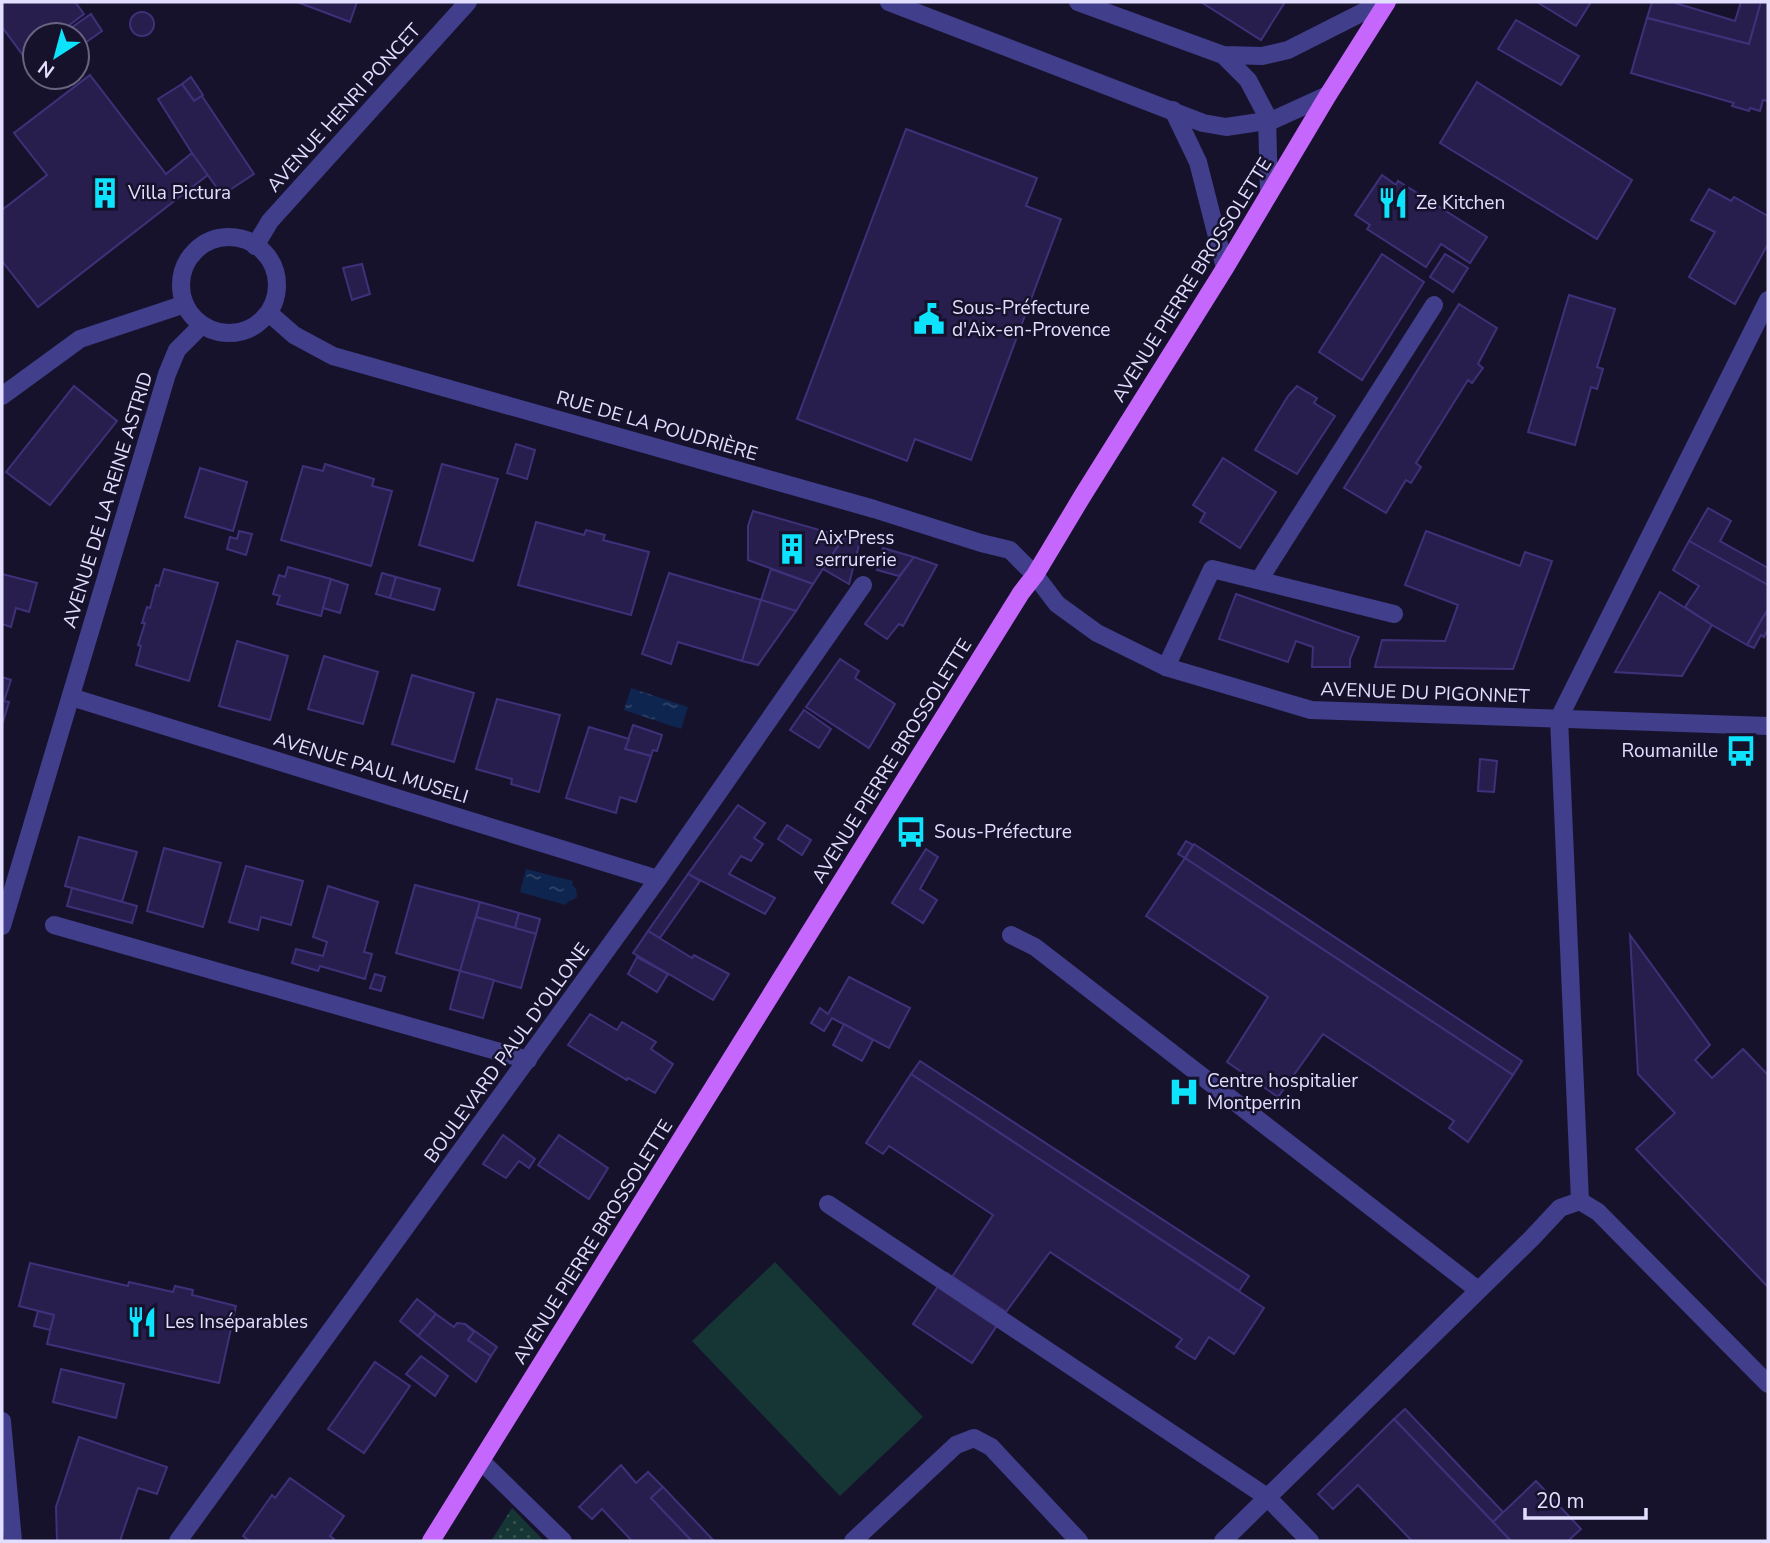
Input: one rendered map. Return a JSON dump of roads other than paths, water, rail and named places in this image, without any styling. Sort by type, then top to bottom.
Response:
[{"type":"main road","name":"AVENUE PIERRE BROSSOLETTE","points":[[431,1541],[1021,593],[1035,575],[1225,268],[1385,2]]},
{"type":"street","name":"AVENUE HENRI PONCET","points":[[256,246],[270,221],[468,2]]},
{"type":"street","points":[[889,2],[1203,122],[1226,127],[1273,120],[1328,95]]},
{"type":"street","points":[[1078,2],[1223,55],[1262,56],[1288,50],[1385,2]]},
{"type":"street","points":[[1223,55],[1248,80],[1267,116],[1269,194]]},
{"type":"street","points":[[1173,110],[1198,162],[1225,268]]},
{"type":"street","points":[[242,239],[256,246],[267,256],[274,269],[277,284],[275,299],[268,313],[245,331],[215,331],[202,325],[185,304],[181,291],[182,276],[188,261],[198,249],[211,241],[242,239]]},
{"type":"street","points":[[1580,1201],[1559,718],[1768,300]]},
{"type":"street","points":[[2,396],[80,340],[185,304]]},
{"type":"street","points":[[1259,580],[1434,305]]},
{"type":"street","name":"RUE DE LA POUDRIÈRE","points":[[268,313],[293,335],[333,356],[1010,550],[1035,575]]},
{"type":"street","name":"AVENUE DE LA REINE ASTRID","points":[[2,926],[167,374],[177,349],[202,325]]},
{"type":"street","points":[[1166,667],[1212,569],[1394,614]]},
{"type":"street","name":"AVENUE DU PIGONNET","points":[[1035,575],[1057,604],[1097,633],[1166,667],[1311,710],[1768,726]]},
{"type":"street","name":"BOULEVARD PAUL D'OLLONE","points":[[178,1541],[658,880],[863,585]]},
{"type":"street","name":"AVENUE PAUL MUSELI","points":[[71,697],[658,880]]},
{"type":"street","points":[[54,925],[528,1060]]},
{"type":"street","points":[[1011,935],[1024,940],[1046,955],[1478,1290]]},
{"type":"street","points":[[1223,1541],[1560,1208],[1580,1201]]},
{"type":"street","points":[[1580,1201],[1598,1212],[1768,1384]]},
{"type":"street","points":[[828,1204],[1267,1497],[1310,1541]]},
{"type":"street","points":[[2,1421],[13,1541]]},
{"type":"street","points":[[853,1541],[956,1445],[974,1438],[991,1447],[1079,1541]]},
{"type":"street","points":[[481,1461],[563,1541]]},
{"type":"water","points":[[631,688],[688,707],[681,729],[624,710]]},
{"type":"water","points":[[526,869],[573,881],[577,897],[566,905],[520,892]]},
{"type":"place","name":"Villa Pictura","points":[[105,193]]},
{"type":"place","name":"Ze Kitchen","points":[[1393,203]]},
{"type":"place","name":"Sous-Préfecture d'Aix-en-Provence","points":[[929,319]]},
{"type":"place","name":"Aix'Press serrurerie","points":[[792,549]]},
{"type":"place","name":"Roumanille","points":[[1741,751]]},
{"type":"place","name":"Sous-Préfecture","points":[[911,832]]},
{"type":"place","name":"Centre hospitalier Montperrin","points":[[1184,1092]]},
{"type":"place","name":"Les Inséparables","points":[[142,1322]]}]
